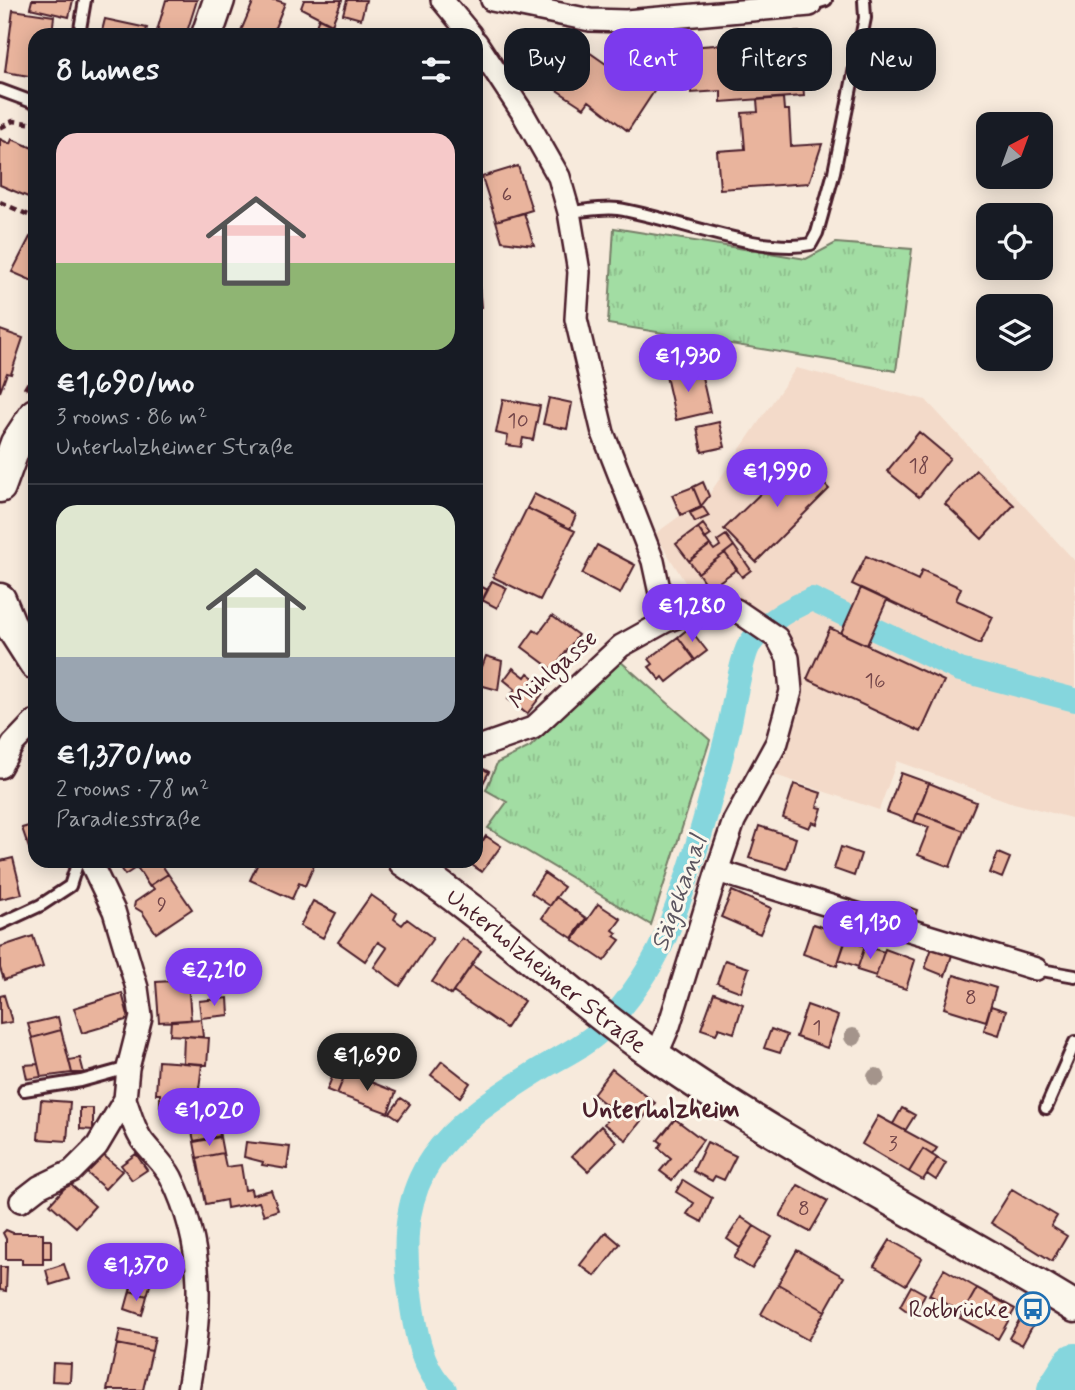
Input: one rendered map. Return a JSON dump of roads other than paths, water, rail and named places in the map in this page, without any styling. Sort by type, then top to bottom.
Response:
[{"type":"street","points":[[209,28],[219,0]]},
{"type":"street","points":[[442,0],[465,28]]},
{"type":"street","points":[[492,0],[590,20],[626,21],[818,3]]},
{"type":"street","points":[[483,53],[522,112],[559,177],[569,212],[579,272],[576,319],[603,433],[653,561],[666,621]]},
{"type":"street","points":[[0,487],[16,443],[28,425]]},
{"type":"street","points":[[0,599],[6,627],[28,655]]},
{"type":"street","name":"Mühlgasse","points":[[483,746],[533,728],[621,646],[666,621],[692,612],[736,610],[777,638],[788,658],[791,691],[777,742],[734,821],[669,1026],[656,1056]]},
{"type":"street","points":[[0,767],[13,744],[28,729]]},
{"type":"street","points":[[21,1201],[39,1187],[72,1171],[97,1146],[125,1099],[128,1068],[141,1017],[137,988],[114,911],[93,868]]},
{"type":"street","name":"Unterholzheimer Straße","points":[[414,868],[498,930],[580,1001],[656,1056]]},
{"type":"street","points":[[717,871],[1036,969]]},
{"type":"street","points":[[656,1056],[740,1111],[1070,1303]]},
{"type":"street","points":[[125,1099],[142,1140],[169,1173],[185,1209],[196,1253],[200,1285],[200,1321],[188,1390]]},
{"type":"lane","points":[[80,28],[85,0]]},
{"type":"lane","points":[[569,212],[616,208],[734,237],[797,247],[811,244],[817,233],[834,172],[865,18],[864,0]]},
{"type":"lane","points":[[0,90],[28,100]]},
{"type":"lane","points":[[0,924],[41,905],[70,886],[76,868]]},
{"type":"lane","points":[[1036,969],[1075,976]]},
{"type":"lane","points":[[1046,1108],[1075,1042]]},
{"type":"lane","points":[[24,1090],[81,1081],[128,1068]]},
{"type":"waterway","name":"Sägekanal","points":[[445,1390],[436,1381],[424,1358],[412,1305],[406,1251],[409,1215],[418,1184],[432,1158],[452,1134],[505,1092],[595,1036],[641,981],[664,939],[687,876],[716,777],[743,661],[755,637],[777,618],[812,599],[960,670],[1075,700]]},
{"type":"waterway","points":[[1059,1390],[1075,1365]]},
{"type":"place","name":"Rotbrücke","points":[[1033,1309]]},
{"type":"district","name":"Unterholzheim","points":[[661,1108]]}]
